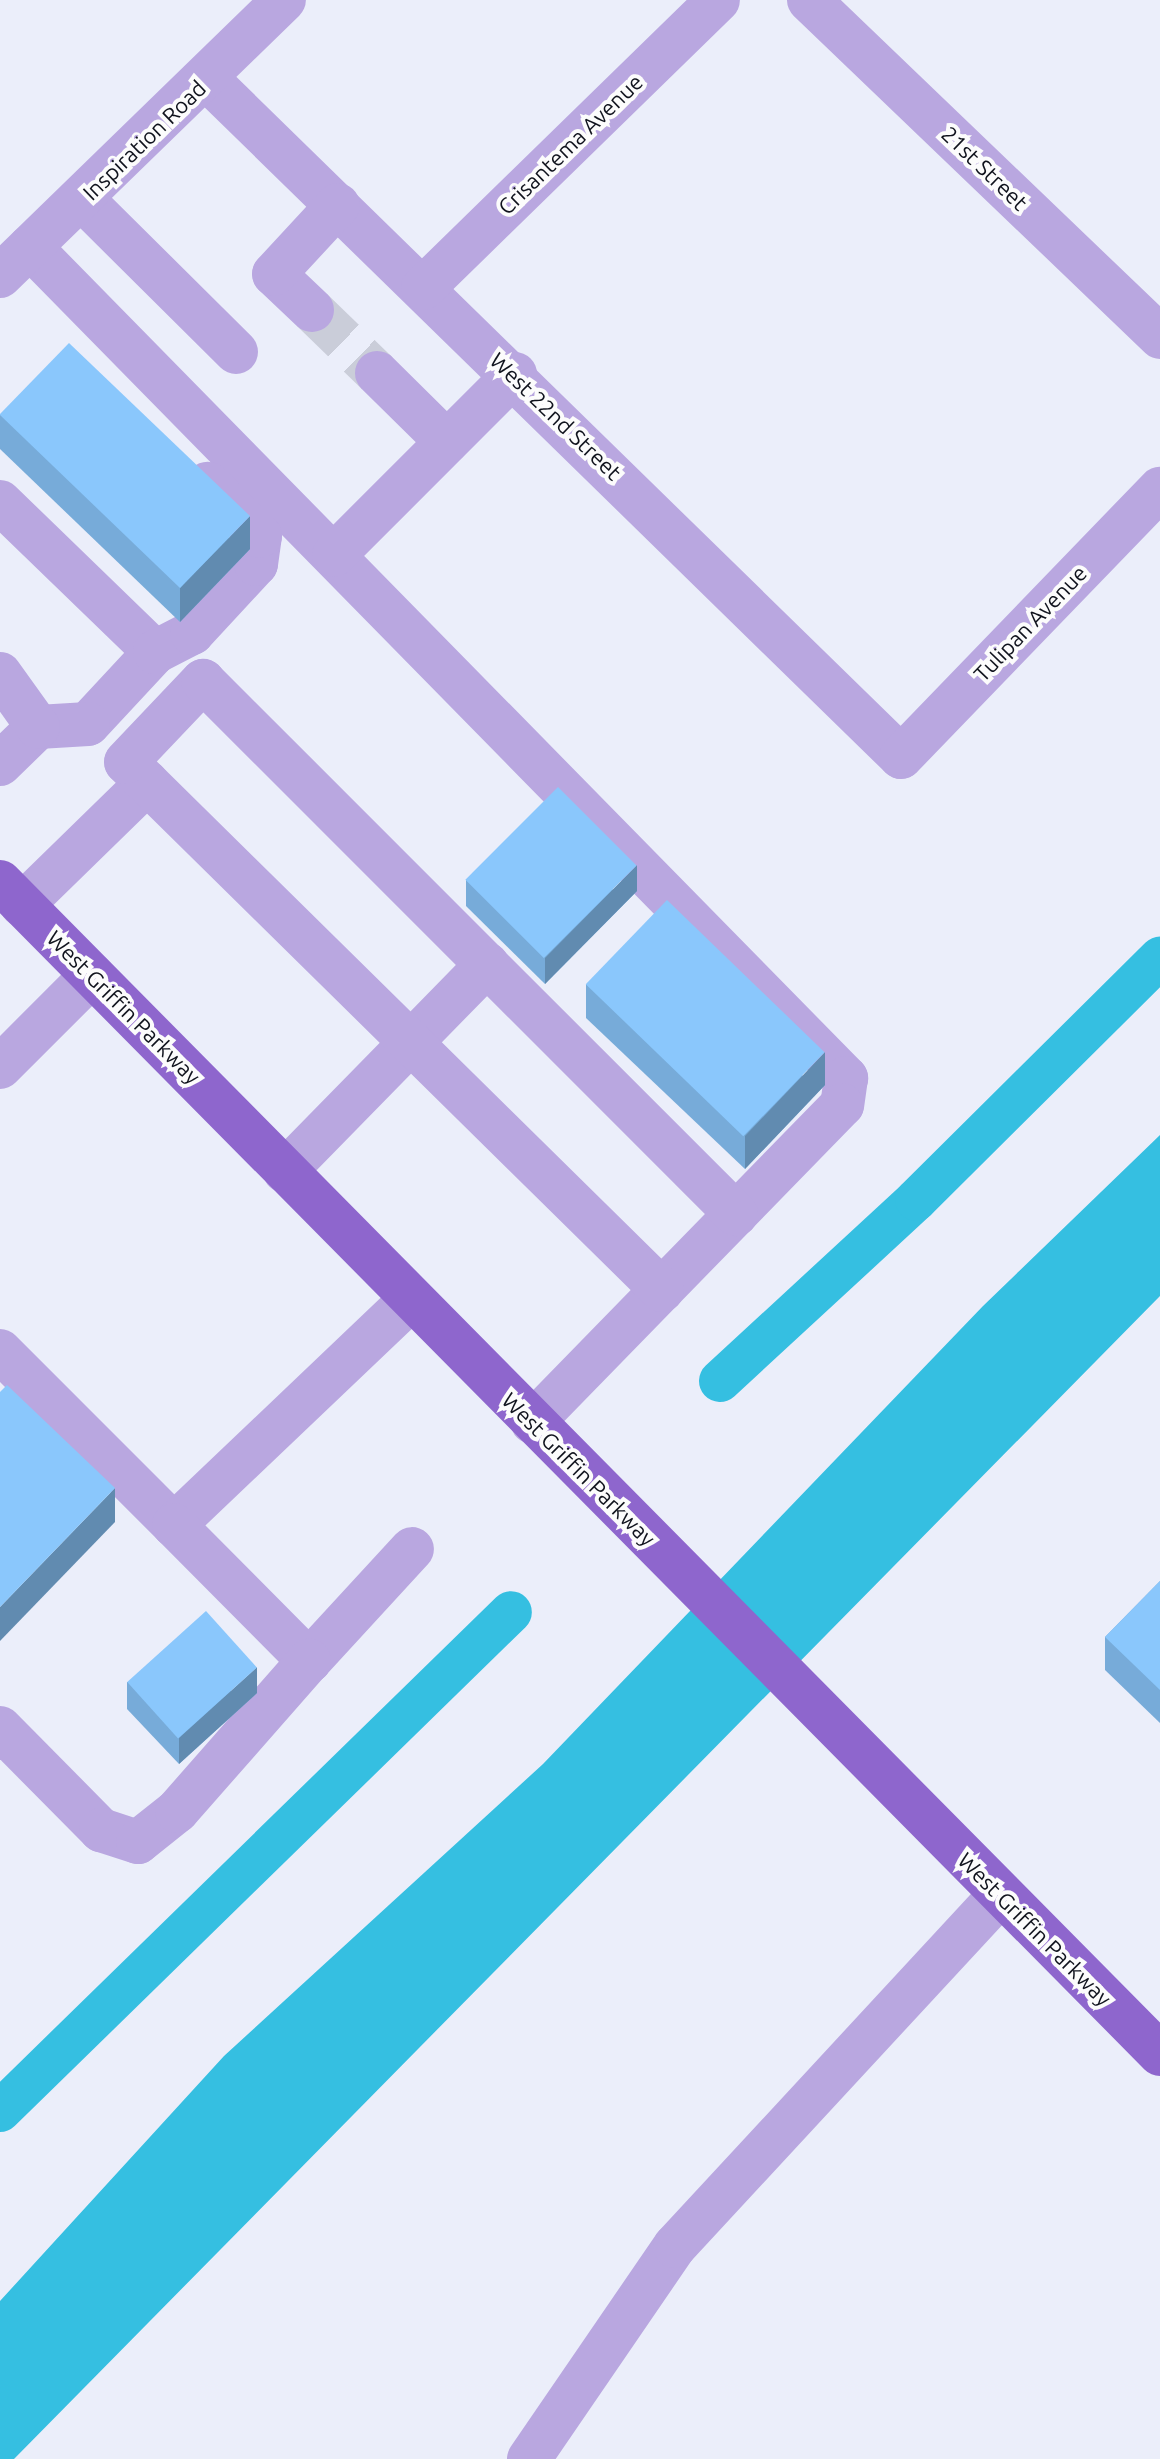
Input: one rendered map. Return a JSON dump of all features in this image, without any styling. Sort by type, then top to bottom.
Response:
[{"type":"main road","name":"West Griffin Parkway","points":[[11,893],[1160,2054]]},
{"type":"street","name":"Inspiration Road","points":[[15,262],[207,79],[284,0]]},
{"type":"street","name":"Crisantema Avenue","points":[[423,288],[718,0]]},
{"type":"street","name":"21st Street","points":[[809,0],[1160,337]]},
{"type":"street","name":"West 22nd Street","points":[[207,79],[515,374],[901,757]]},
{"type":"street","points":[[82,199],[236,352]]},
{"type":"street","points":[[312,310],[274,274],[338,205]]},
{"type":"street","points":[[15,262],[334,555],[846,1078],[842,1105],[533,1422]]},
{"type":"street","points":[[0,764],[38,727],[88,724],[155,652],[192,633],[256,564],[260,536],[88,369]]},
{"type":"street","points":[[377,373],[447,442]]},
{"type":"street","points":[[334,555],[515,374]]},
{"type":"street","name":"Tulipan Avenue","points":[[901,757],[1160,489]]},
{"type":"street","points":[[0,502],[155,652]]},
{"type":"street","points":[[0,674],[38,727]]},
{"type":"street","points":[[662,1290],[126,762],[203,681],[736,1214]]},
{"type":"street","points":[[11,893],[147,783]]},
{"type":"street","points":[[285,1171],[487,965]]},
{"type":"street","points":[[0,1067],[92,975]]},
{"type":"street","points":[[174,1525],[411,1299]]},
{"type":"street","points":[[0,1351],[309,1661]]},
{"type":"street","points":[[0,1728],[101,1830],[138,1842],[177,1811],[412,1549]]},
{"type":"street","points":[[529,2459],[675,2246],[1000,1895]]},
{"type":"water","points":[[1160,1135],[1160,1296],[14,2459],[0,2459],[0,2301],[224,2056],[543,1764],[983,1306]]},
{"type":"building","points":[[69,343],[250,516],[180,588],[0,415]]},
{"type":"building","points":[[558,787],[636,865],[544,958],[465,880]]},
{"type":"building","points":[[667,900],[825,1052],[743,1136],[586,984]]},
{"type":"building","points":[[7,1385],[115,1488],[0,1607],[0,1392]]},
{"type":"building","points":[[1160,1581],[1160,1690],[1105,1637]]},
{"type":"building","points":[[206,1611],[257,1667],[178,1738],[127,1682]]},
{"type":"waterway","points":[[720,1381],[916,1200],[1160,958]]},
{"type":"waterway","points":[[0,2111],[511,1612]]},
{"type":"tunnel","points":[[312,310],[377,373]]}]
